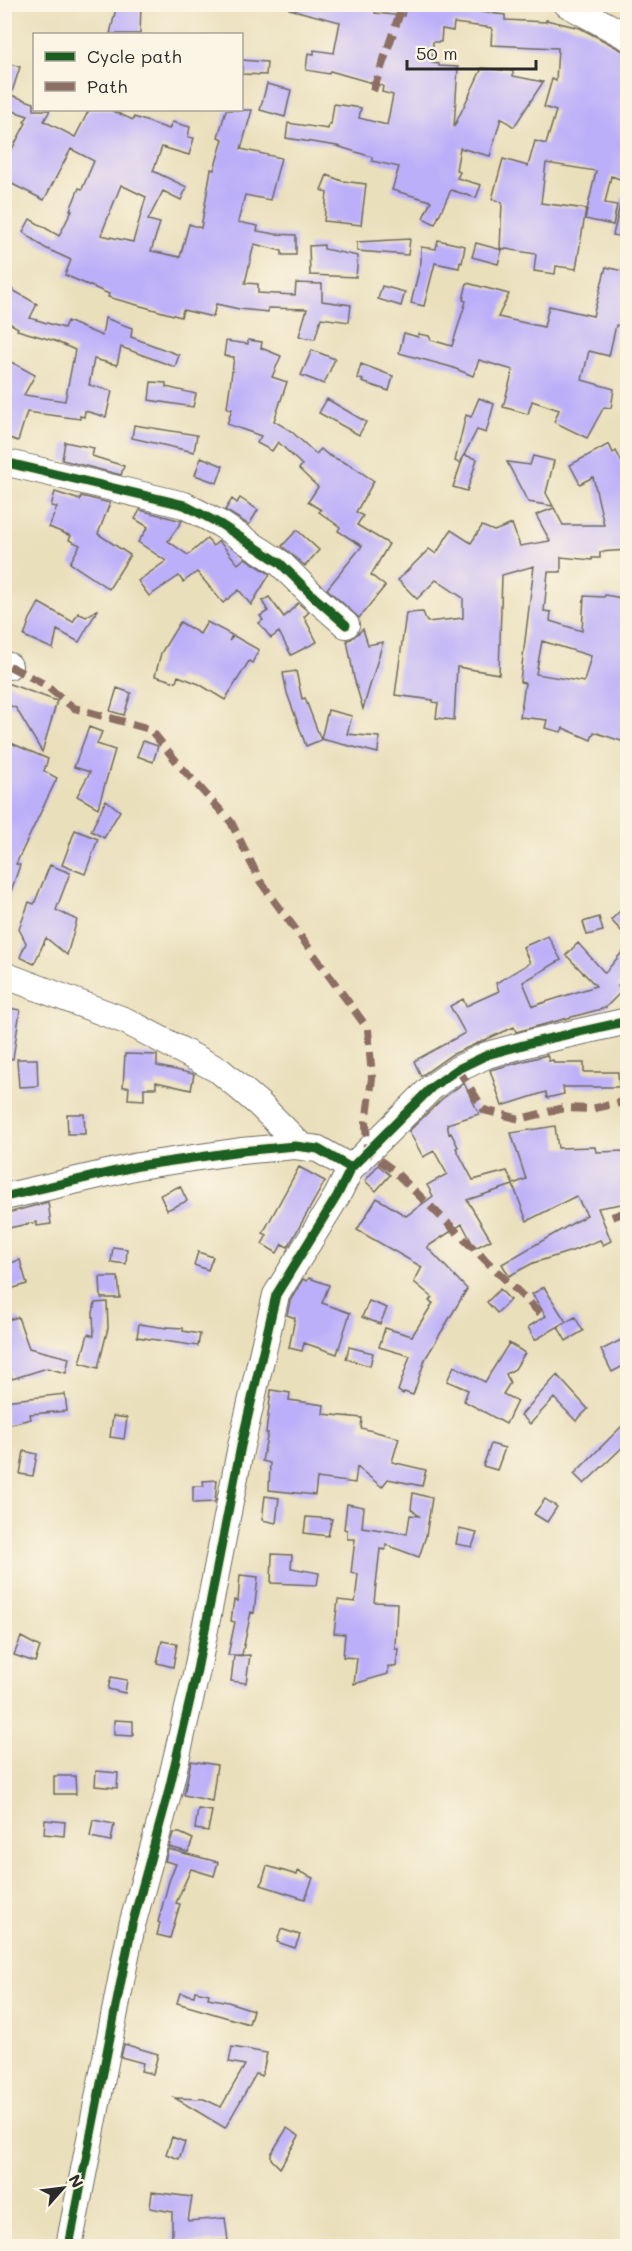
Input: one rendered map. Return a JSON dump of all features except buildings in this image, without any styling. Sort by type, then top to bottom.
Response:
[{"type":"street","points":[[567,4],[627,37]]},
{"type":"street","points":[[4,462],[184,505],[220,524],[280,563],[346,625]]},
{"type":"street","points":[[4,975],[126,1021],[220,1071],[259,1104],[302,1147]]},
{"type":"street","points":[[69,2247],[132,1925],[167,1798],[197,1670],[241,1446],[276,1295],[338,1196],[351,1168],[432,1087],[458,1068],[487,1055],[534,1041],[627,1022]]},
{"type":"street","points":[[4,1197],[138,1166],[242,1151],[302,1147],[318,1149],[351,1168]]},
{"type":"marked path","points":[[373,91],[403,4]]},
{"type":"marked path","points":[[9,666],[44,684],[74,708],[150,729],[231,822],[260,881],[368,1029],[372,1078],[366,1123],[367,1151],[393,1170],[541,1314]]},
{"type":"marked path","points":[[458,1069],[484,1110],[520,1119],[564,1108],[591,1109],[628,1101]]},
{"type":"marked path","points":[[612,1217],[628,1211]]},
{"type":"cycle path","points":[[4,462],[184,505],[220,524],[280,563],[346,625]]},
{"type":"cycle path","points":[[69,2246],[132,1925],[167,1798],[197,1670],[241,1446],[276,1295],[337,1196],[351,1168],[432,1087],[458,1069],[487,1055],[628,1021]]},
{"type":"cycle path","points":[[4,1197],[138,1166],[241,1151],[295,1146],[318,1149],[351,1168]]}]
